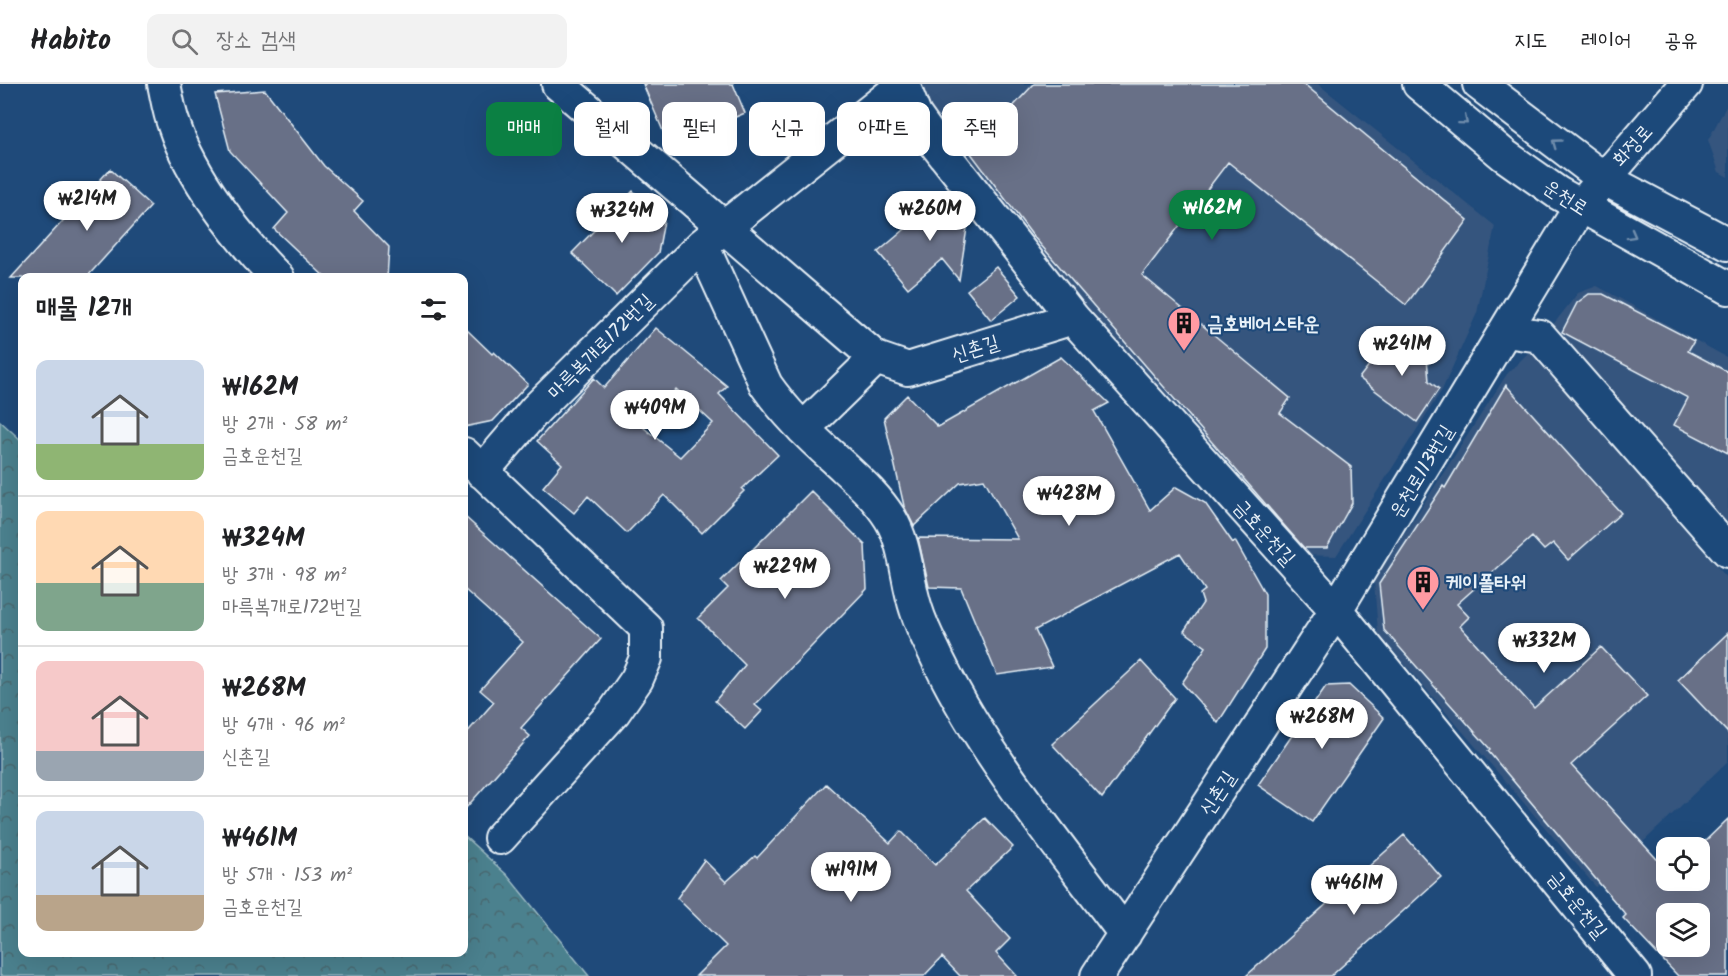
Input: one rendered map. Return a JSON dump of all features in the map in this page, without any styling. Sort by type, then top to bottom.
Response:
[{"type":"street","points":[[164,84],[174,125],[193,169],[254,255],[273,273]]},
{"type":"street","points":[[558,84],[713,236],[876,358],[803,429]]},
{"type":"street","name":"운천로","points":[[1419,84],[1504,155],[1580,207],[1728,288]]},
{"type":"street","name":"운천로","points":[[1479,84],[1603,178],[1728,244]]},
{"type":"street","name":"화정로","points":[[1580,207],[1686,84]]},
{"type":"street","name":"마륵복개로172번길","points":[[473,463],[536,409],[713,236],[903,85]]},
{"type":"street","name":"금호운천길","points":[[903,85],[915,115],[935,143],[1073,318],[1336,610],[1635,976]]},
{"type":"street","name":"운천로113번길","points":[[1336,610],[1580,207]]},
{"type":"street","points":[[713,236],[766,385],[779,404],[803,429],[863,483],[890,518],[901,540],[916,609],[932,648],[976,729],[997,762],[1125,934]]},
{"type":"street","name":"신촌길","points":[[876,358],[908,369],[1073,318]]},
{"type":"street","points":[[1506,331],[1540,336],[1728,551]]},
{"type":"street","points":[[473,463],[646,628],[646,658],[631,687],[614,712],[500,838]]},
{"type":"street","name":"신촌길","points":[[1097,976],[1336,610]]},
{"type":"shaded area","points":[[921,84],[1318,84],[1495,226],[1477,313],[1442,390],[1336,556],[1302,555],[1026,240],[965,156],[1018,156],[1018,102],[942,102],[942,124],[928,102]]},
{"type":"shaded area","points":[[1728,103],[1728,177],[1719,172],[1708,140]]},
{"type":"shaded area","points":[[1597,286],[1728,358],[1728,533],[1552,326],[1578,293]]},
{"type":"shaded area","points":[[1530,351],[1728,579],[1728,761],[1596,887],[1378,633],[1374,581],[1507,374]]},
{"type":"green space","points":[[0,421],[18,437],[18,957],[468,957],[468,840],[507,875],[589,976],[0,976]]},
{"type":"building","points":[[643,84],[733,84],[745,113],[737,116],[737,102],[662,102],[662,129]]},
{"type":"building","name":"금호베어스타운","points":[[1034,84],[1304,84],[1468,220],[1406,305],[1228,162],[1142,275],[1290,398],[1280,413],[1351,467],[1352,503],[1327,548],[1304,548],[1033,236],[973,156],[1018,156],[1017,102]]},
{"type":"building","points":[[265,90],[324,166],[363,201],[354,211],[389,247],[387,273],[321,273],[274,229],[288,213],[230,151],[215,94]]},
{"type":"building","points":[[110,169],[151,206],[91,273],[18,273],[18,278],[11,278]]},
{"type":"building","points":[[633,191],[664,221],[658,253],[616,296],[572,253]]},
{"type":"building","points":[[950,191],[969,215],[959,280],[942,259],[908,288],[878,252]]},
{"type":"building","points":[[996,267],[1020,296],[991,320],[967,290]]},
{"type":"building","points":[[1589,294],[1603,294],[1694,341],[1688,351],[1728,372],[1728,453],[1674,425],[1688,398],[1562,332],[1577,303]]},
{"type":"building","points":[[656,328],[727,386],[719,394],[778,455],[742,489],[744,491],[702,533],[664,495],[627,533],[588,496],[574,513],[543,487],[562,464],[537,441],[594,378],[604,388]],"holes":[[[676,389],[713,423],[680,457],[644,428]]]},
{"type":"building","points":[[468,331],[528,384],[493,421],[468,426]]},
{"type":"building","points":[[1394,333],[1427,358],[1429,381],[1439,389],[1417,422],[1359,378]]},
{"type":"building","points":[[1061,357],[1109,403],[1094,411],[1150,510],[1176,487],[1205,503],[1233,543],[1235,541],[1265,594],[1265,649],[1218,723],[1182,683],[1206,647],[1184,631],[1203,603],[1200,594],[1205,590],[1180,553],[1035,630],[1052,667],[997,675],[961,588],[929,587],[918,538],[1018,539],[984,479],[960,483],[914,526],[904,506],[884,418],[907,395],[938,427]]},
{"type":"building","points":[[1506,385],[1621,513],[1568,560],[1553,543],[1544,550],[1532,537],[1457,604],[1469,617],[1460,626],[1534,708],[1601,647],[1647,696],[1571,765],[1656,858],[1656,891],[1710,891],[1709,837],[1728,819],[1728,976],[1678,976],[1660,957],[1710,957],[1710,903],[1656,903],[1656,953],[1623,918],[1626,915],[1488,751],[1490,749],[1384,630],[1379,584],[1443,486],[1445,488]]},
{"type":"building","points":[[811,491],[865,545],[867,589],[755,705],[762,711],[745,729],[715,701],[745,665],[698,618],[728,588],[721,581]]},
{"type":"building","points":[[468,520],[601,639],[521,728],[530,736],[468,806],[468,731],[494,702],[480,690],[523,642],[468,593]]},
{"type":"building","points":[[1728,633],[1728,733],[1678,680]]},
{"type":"building","points":[[1141,661],[1175,698],[1102,798],[1052,744]]},
{"type":"building","points":[[1349,685],[1384,718],[1312,822],[1258,785],[1326,686]]},
{"type":"building","points":[[826,784],[890,843],[901,831],[935,865],[985,818],[1013,847],[966,891],[1010,939],[996,953],[1017,976],[960,976],[942,957],[924,976],[696,976],[726,946],[677,898],[704,860],[726,882],[755,856],[757,858]]},
{"type":"building","points":[[1404,835],[1441,877],[1331,976],[1246,976]]},
{"type":"place","name":"금호베어스타운","points":[[1184,352]]},
{"type":"place","name":"케이폴타워","points":[[1423,611]]}]
